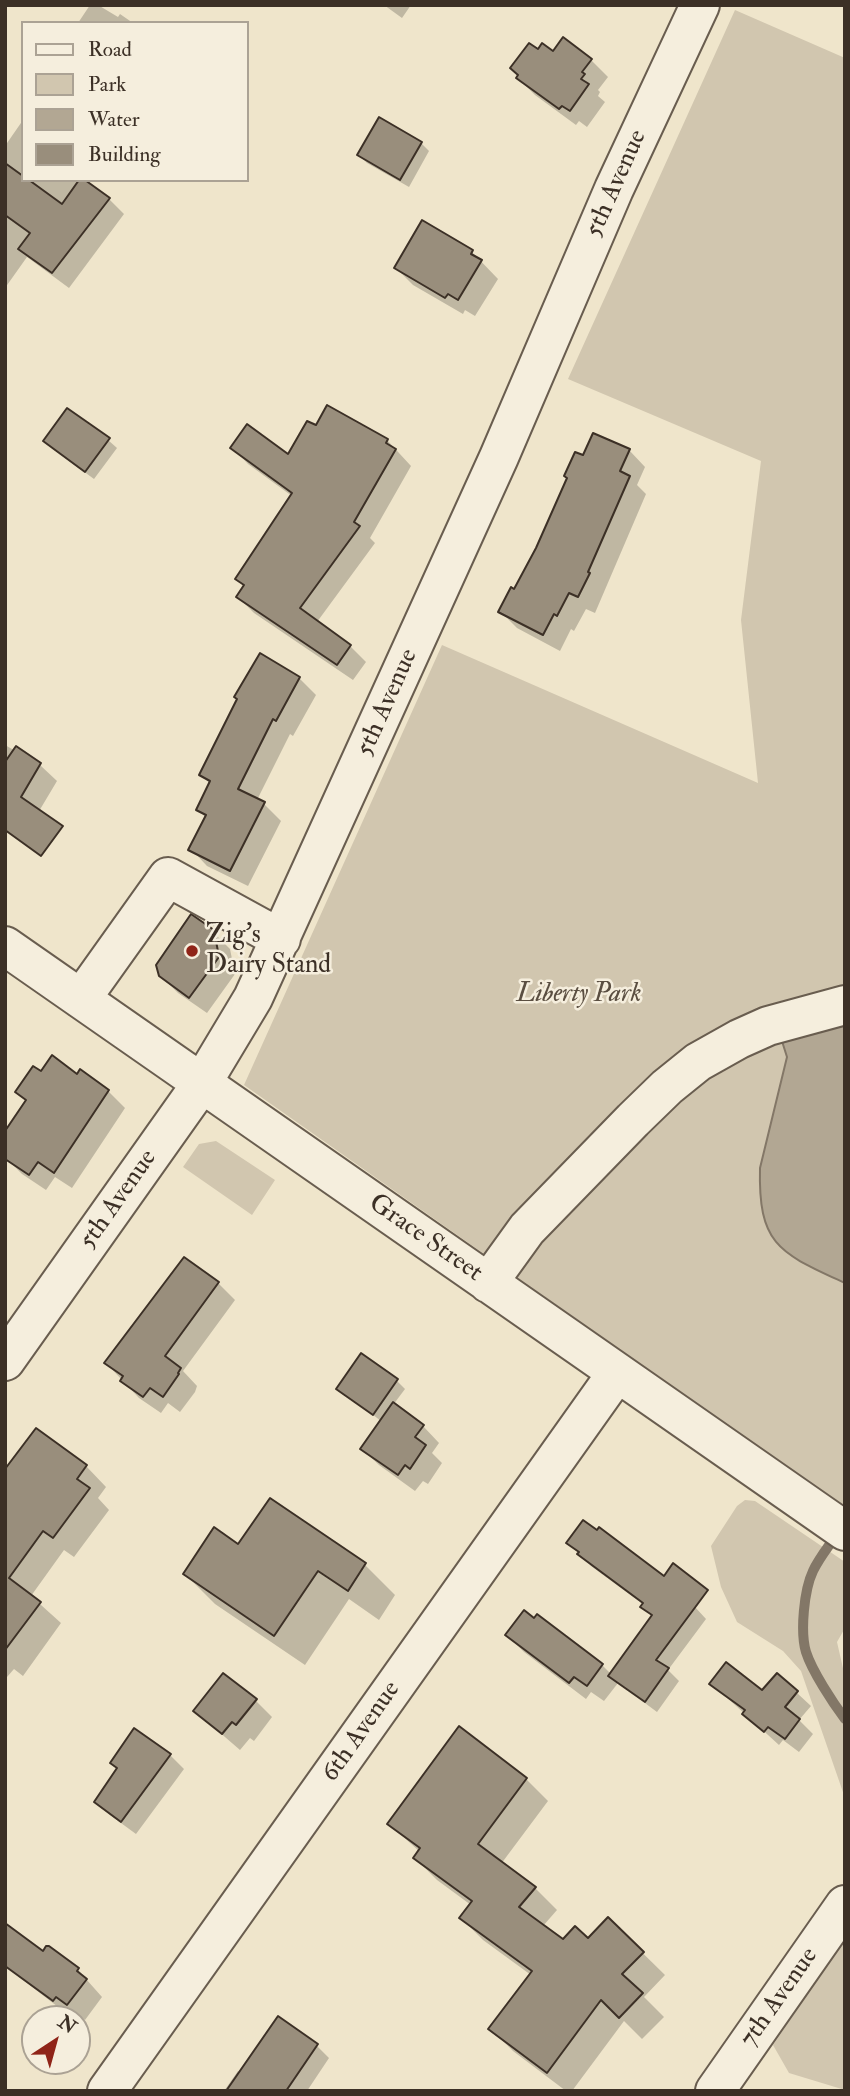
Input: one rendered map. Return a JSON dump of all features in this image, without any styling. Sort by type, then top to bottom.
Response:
[{"type":"street","name":"5th Avenue","points":[[5,1361],[202,1083],[253,998],[499,457],[614,189],[700,5]]},
{"type":"street","points":[[81,999],[168,877],[281,939]]},
{"type":"street","name":"Grace Street","points":[[5,946],[833,1523]]},
{"type":"street","points":[[488,1283],[527,1229],[633,1119],[698,1062],[768,1026],[845,1005]]},
{"type":"street","name":"6th Avenue","points":[[107,2091],[617,1373]]},
{"type":"street","name":"7th Avenue","points":[[715,2091],[845,1905]]},
{"type":"green space","name":"Liberty Park","points":[[735,10],[845,58],[845,1508],[244,1085],[442,645],[758,783],[741,620],[761,461],[568,379]]},
{"type":"green space","points":[[216,1141],[275,1180],[252,1215],[183,1167],[199,1144]]},
{"type":"green space","points":[[745,1500],[755,1501],[845,1562],[845,1628],[837,1642],[845,1677],[845,1798],[801,1671],[783,1651],[737,1622],[721,1587],[711,1546],[737,1506]]},
{"type":"green space","points":[[845,1939],[845,2090],[789,2073],[773,2045]]},
{"type":"water","points":[[845,1022],[845,1283],[804,1263],[777,1244],[763,1215],[760,1168],[787,1057],[781,1038]]},
{"type":"building","points":[[563,37],[592,59],[582,72],[585,74],[581,79],[589,84],[570,111],[562,106],[559,109],[516,78],[518,75],[510,68],[529,43],[538,49],[542,43],[553,51]]},
{"type":"building","points":[[379,117],[422,142],[400,180],[357,155]]},
{"type":"building","points":[[5,163],[21,175],[21,182],[32,182],[62,204],[78,182],[88,182],[110,198],[52,273],[18,249],[30,233],[5,215]]},
{"type":"building","points":[[422,220],[473,250],[471,254],[482,260],[458,300],[448,294],[445,298],[394,268]]},
{"type":"building","points":[[327,405],[388,439],[386,443],[396,449],[354,522],[360,526],[300,608],[351,645],[337,665],[236,597],[244,585],[235,579],[292,493],[230,448],[247,424],[288,454],[307,421],[316,425]]},
{"type":"building","points":[[67,408],[110,438],[85,472],[43,441]]},
{"type":"building","points":[[593,433],[630,449],[620,471],[630,476],[578,597],[569,593],[543,635],[498,612],[536,548],[567,478],[564,476],[575,452],[583,455]]},
{"type":"building","points":[[260,653],[300,677],[276,721],[273,719],[238,789],[265,802],[230,871],[188,850],[206,815],[196,810],[210,781],[199,775],[237,699],[234,697]]},
{"type":"building","points":[[16,746],[41,763],[21,797],[63,826],[41,856],[5,830],[5,762]]},
{"type":"building","name":"Zig's Dairy Stand","points":[[191,914],[214,930],[219,957],[189,998],[159,976],[156,965]]},
{"type":"building","points":[[52,1055],[77,1074],[80,1069],[109,1090],[54,1173],[38,1162],[29,1175],[5,1159],[5,1131],[26,1100],[15,1092],[33,1066],[41,1071]]},
{"type":"building","points":[[184,1257],[219,1282],[165,1356],[181,1368],[179,1374],[163,1397],[150,1388],[143,1397],[120,1381],[123,1376],[104,1363]]},
{"type":"building","points":[[361,1353],[398,1379],[373,1415],[336,1389]]},
{"type":"building","points":[[393,1402],[424,1425],[415,1437],[426,1445],[410,1469],[405,1465],[398,1475],[360,1449]]},
{"type":"building","points":[[36,1428],[87,1465],[77,1479],[90,1488],[53,1538],[43,1531],[9,1578],[41,1602],[5,1650],[5,1469]]},
{"type":"building","points":[[270,1498],[366,1563],[348,1591],[318,1571],[274,1636],[183,1574],[214,1527],[238,1544]]},
{"type":"building","points":[[583,1520],[597,1530],[599,1527],[664,1576],[673,1563],[708,1590],[656,1660],[669,1668],[645,1702],[608,1676],[652,1615],[640,1607],[643,1603],[566,1543]]},
{"type":"building","points":[[524,1610],[534,1618],[537,1614],[603,1664],[587,1686],[574,1677],[569,1683],[505,1635]]},
{"type":"building","points":[[726,1662],[762,1690],[777,1673],[798,1691],[785,1707],[800,1719],[785,1739],[768,1727],[764,1732],[742,1714],[745,1710],[709,1684]]},
{"type":"building","points":[[223,1673],[257,1699],[236,1725],[232,1722],[222,1734],[193,1711]]},
{"type":"building","points":[[459,1726],[527,1778],[478,1844],[536,1887],[519,1907],[563,1939],[575,1926],[588,1938],[608,1917],[644,1952],[622,1974],[643,1993],[619,2018],[601,2000],[547,2073],[488,2029],[532,1971],[459,1918],[472,1901],[413,1858],[420,1848],[387,1824]]},
{"type":"building","points":[[134,1728],[171,1754],[121,1822],[94,1802],[117,1768],[110,1763]]},
{"type":"building","points":[[5,1923],[43,1951],[49,1946],[79,1968],[77,1971],[87,1979],[67,2005],[56,1997],[53,2001],[5,1966]]},
{"type":"building","points":[[278,2016],[318,2044],[286,2091],[226,2091]]},
{"type":"waterway","points":[[837,1534],[818,1561],[810,1579],[805,1600],[803,1634],[806,1652],[813,1668],[845,1719]]},
{"type":"place","name":"Zig's Dairy Stand","points":[[192,951]]}]
